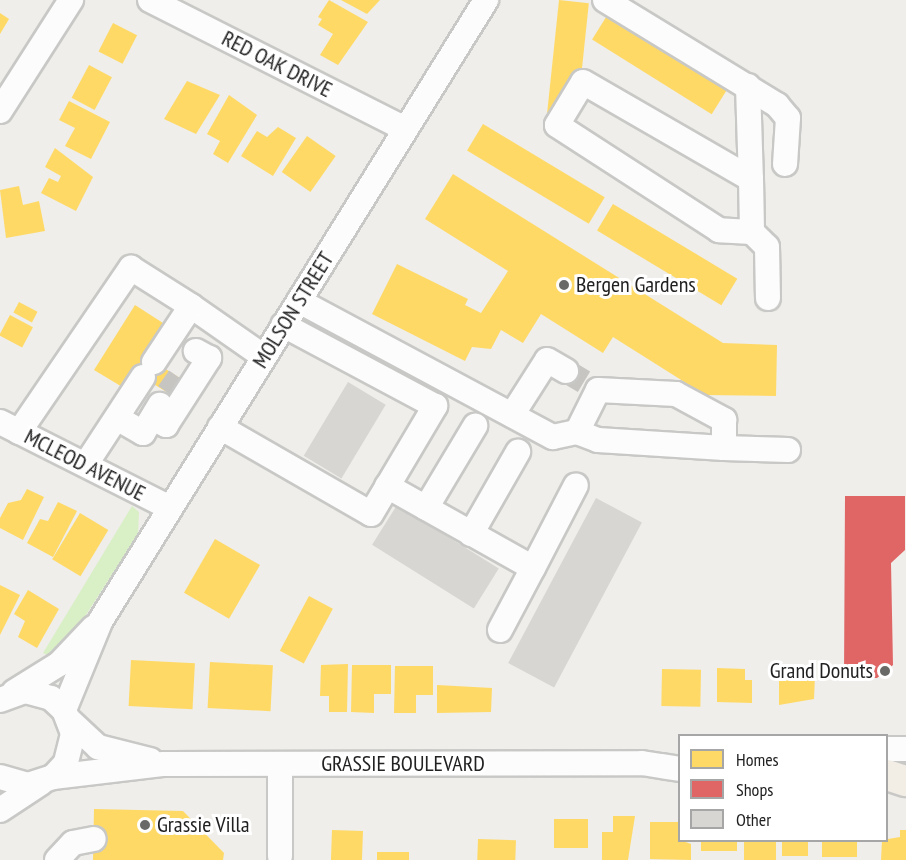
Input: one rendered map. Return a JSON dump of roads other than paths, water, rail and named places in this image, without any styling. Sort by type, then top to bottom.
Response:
[{"type":"main road","points":[[888,775],[906,781]]},
{"type":"street","points":[[0,111],[71,0]]},
{"type":"street","name":"RED OAK DRIVE","points":[[150,0],[405,129]]},
{"type":"street","name":"MOLSON STREET","points":[[67,715],[101,620],[486,0]]},
{"type":"street","points":[[605,0],[748,86],[788,118],[785,164]]},
{"type":"street","points":[[751,179],[583,82],[557,125],[719,230],[752,232],[767,247],[768,298]]},
{"type":"street","points":[[748,86],[752,232]]},
{"type":"street","points":[[9,427],[132,268],[264,357]]},
{"type":"street","points":[[299,301],[553,437],[577,432],[598,441],[788,450]]},
{"type":"street","points":[[86,464],[191,306]]},
{"type":"street","points":[[117,418],[142,433],[215,323]]},
{"type":"street","points":[[220,427],[371,514],[435,406],[283,325]]},
{"type":"street","points":[[153,418],[166,425],[208,358],[196,351]]},
{"type":"street","points":[[512,415],[548,360],[583,381],[676,394],[724,420],[724,448]]},
{"type":"street","points":[[577,432],[583,381]]},
{"type":"street","points":[[426,508],[474,426]]},
{"type":"street","name":"MCLEOD AVENUE","points":[[9,427],[170,508]]},
{"type":"street","points":[[471,534],[518,452]]},
{"type":"street","points":[[387,486],[533,568]]},
{"type":"street","points":[[500,630],[576,486]]},
{"type":"street","name":"MOLSON STREET","points":[[4,697],[59,664],[101,620]]},
{"type":"street","name":"GRASSIE BOULEVARD","points":[[4,697],[38,693],[67,715],[98,747],[164,764]]},
{"type":"street","points":[[0,810],[48,779],[71,749],[67,715]]},
{"type":"street","points":[[888,749],[906,749]]},
{"type":"street","name":"GRASSIE BOULEVARD","points":[[0,777],[13,783],[164,764],[642,763],[678,758]]},
{"type":"street","name":"GRASSIE BOULEVARD","points":[[642,763],[678,769]]},
{"type":"street","points":[[280,764],[280,856]]},
{"type":"street","points":[[888,775],[906,776]]},
{"type":"street","points":[[57,860],[73,843],[94,839]]},
{"type":"tunnel","points":[[566,371],[584,382]]},
{"type":"tunnel","points":[[168,393],[179,377]]},
{"type":"place","name":"Bergen Gardens","points":[[564,285]]},
{"type":"place","name":"Grand Donuts","points":[[885,671]]},
{"type":"place","name":"Grassie Villa","points":[[145,825]]}]
